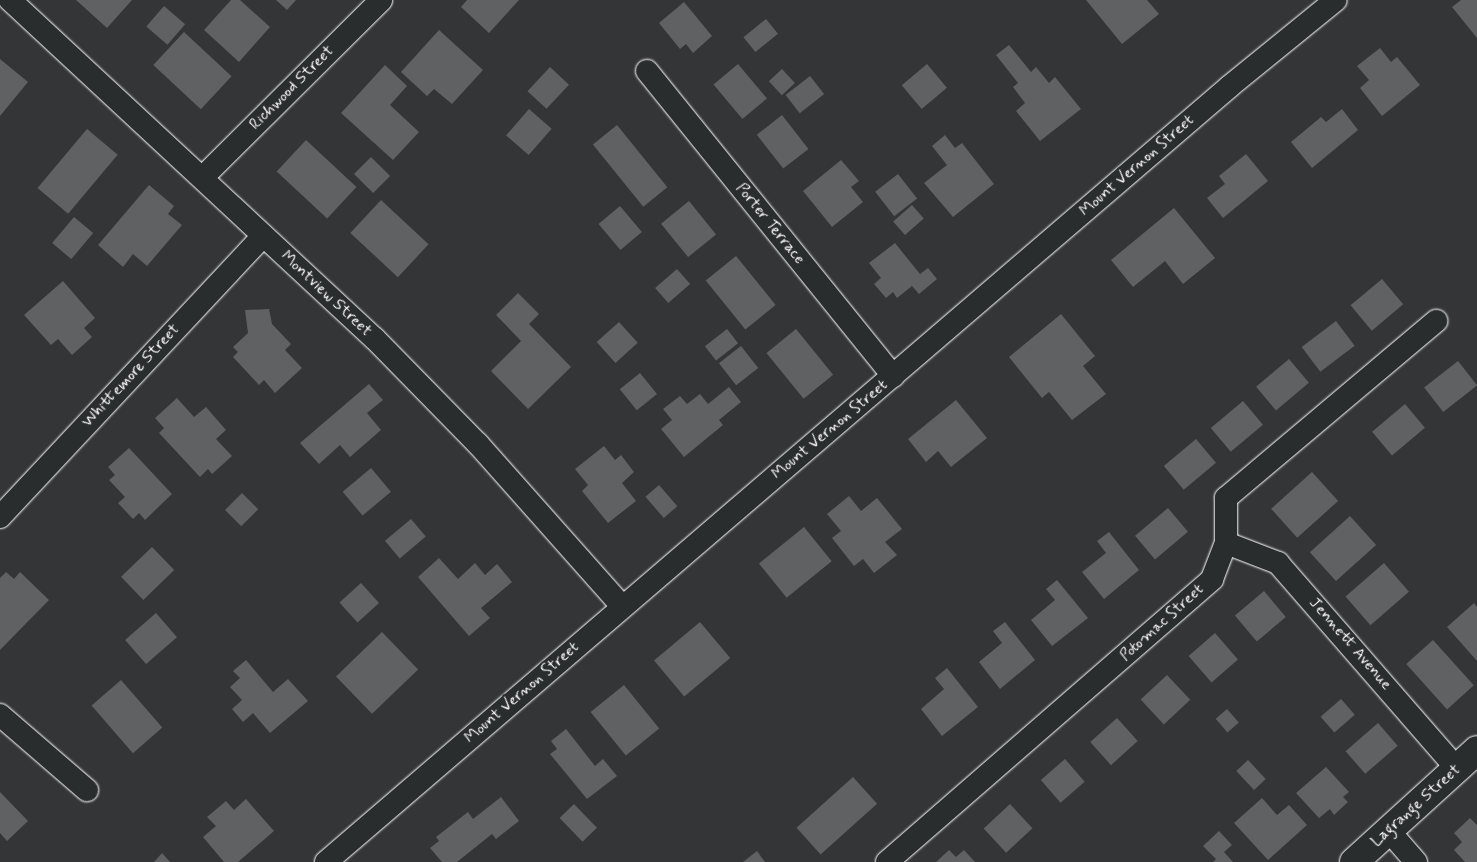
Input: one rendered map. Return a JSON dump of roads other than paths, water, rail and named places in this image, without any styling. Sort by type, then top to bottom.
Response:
[{"type":"main road","name":"Lagrange Street","points":[[1354,862],[1477,750]]},
{"type":"street","name":"Montview Street","points":[[10,0],[203,177],[263,236],[375,339],[478,444],[622,606]]},
{"type":"street","name":"Richwood Street","points":[[203,177],[381,0]]},
{"type":"street","name":"Mount Vernon Street","points":[[326,862],[622,606],[1336,0]]},
{"type":"street","name":"Porter Terrace","points":[[647,71],[893,376]]},
{"type":"street","name":"Whittemore Street","points":[[0,517],[263,236]]},
{"type":"street","name":"Potomac Street","points":[[887,862],[1212,579],[1226,543],[1226,498],[1436,321]]},
{"type":"street","name":"Jennett Avenue","points":[[1226,543],[1278,563],[1456,769]]},
{"type":"street","points":[[0,715],[87,790]]},
{"type":"street","points":[[1389,831],[1416,862]]}]
